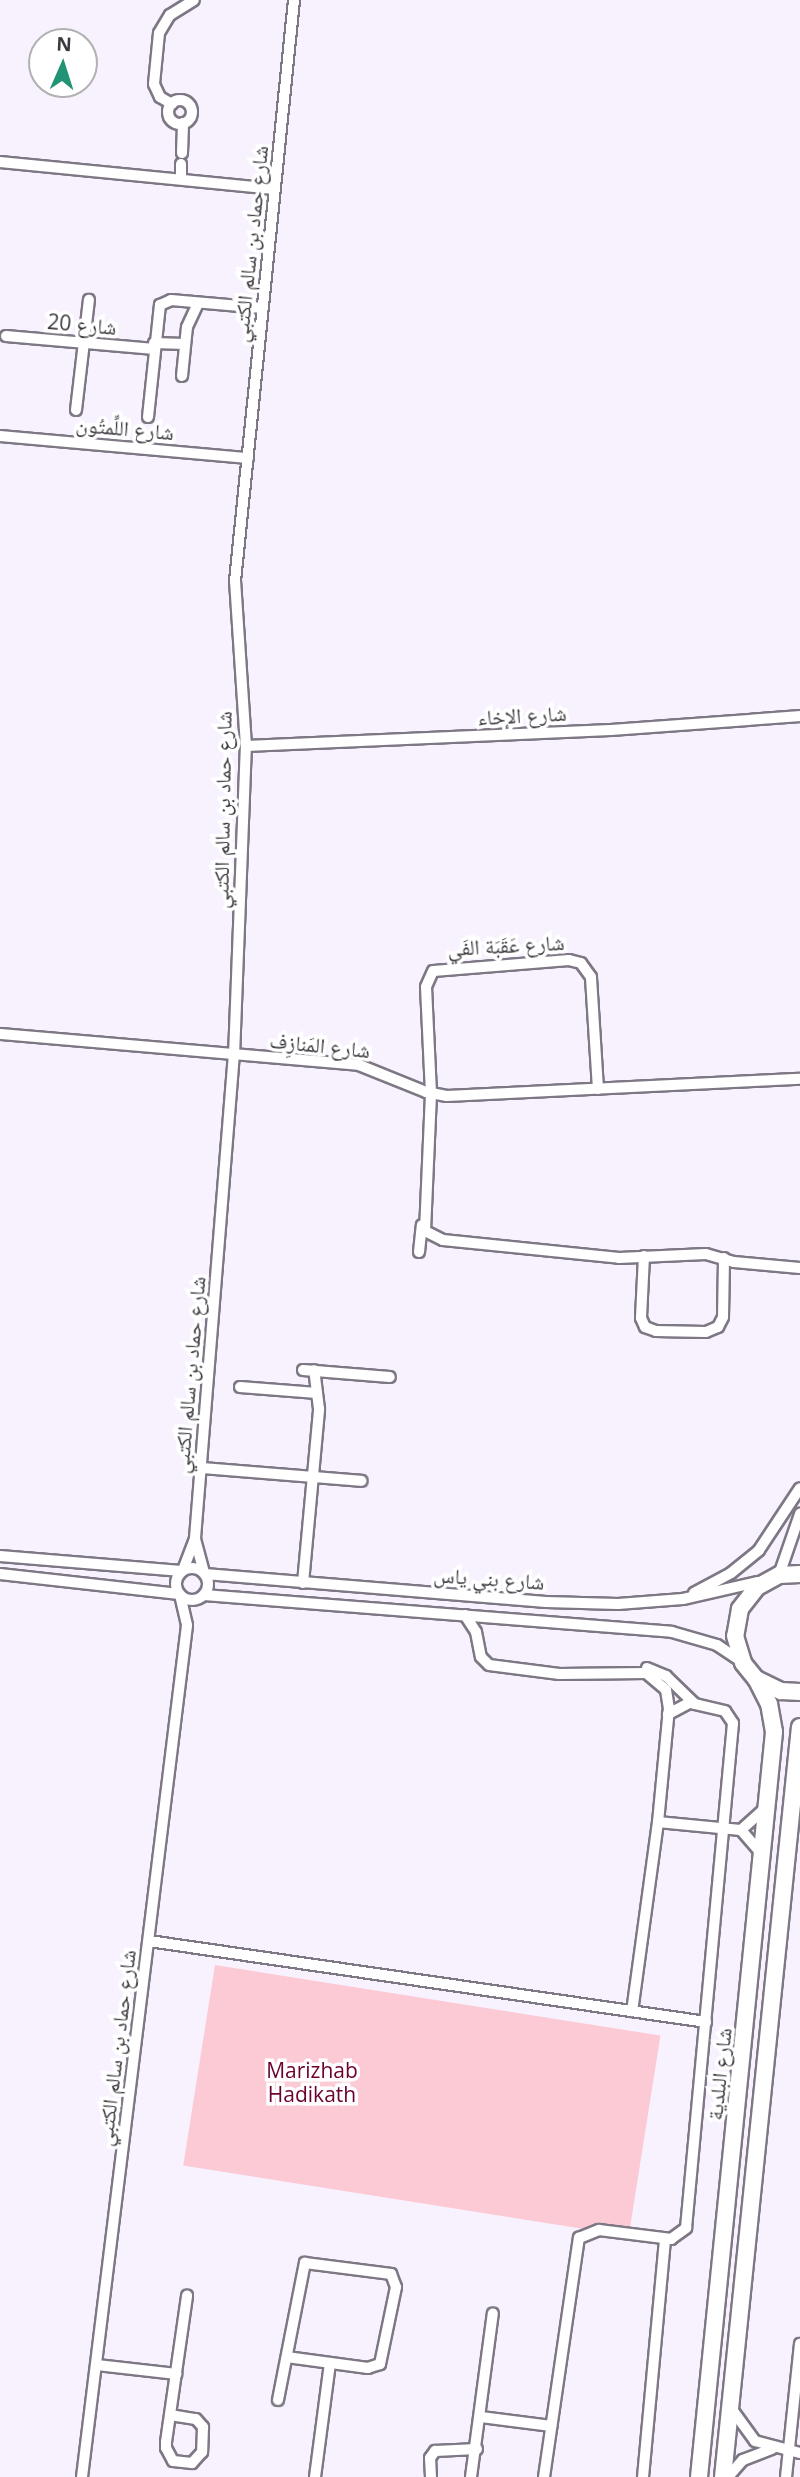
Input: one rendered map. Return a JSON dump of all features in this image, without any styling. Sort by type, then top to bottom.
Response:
[{"type":"main road","points":[[800,1574],[774,1577],[747,1597],[736,1622],[743,1663],[756,1679],[781,1691],[800,1692]]},
{"type":"main road","name":"شارع البلدية","points":[[699,2477],[767,1804],[773,1718],[756,1679]]},
{"type":"main road","name":"شارع البلدية","points":[[725,2477],[730,2404],[800,1727]]},
{"type":"street","points":[[181,180],[183,124],[191,116],[189,105],[183,101],[172,104],[160,97],[154,84],[159,33],[170,15],[194,0]]},
{"type":"street","name":"شارع حماد بن سالم الكتبي","points":[[182,1571],[195,1538],[234,1056],[246,746],[235,600],[294,0]]},
{"type":"street","points":[[172,104],[170,118],[183,124]]},
{"type":"street","points":[[0,167],[0,162],[275,189]]},
{"type":"street","points":[[76,410],[89,300]]},
{"type":"street","points":[[148,418],[160,305],[171,300],[263,309]]},
{"type":"street","points":[[182,376],[185,344],[198,303]]},
{"type":"street","name":"شارع 20","points":[[6,336],[84,343],[154,346],[185,344]]},
{"type":"street","name":"شارع اللِّمتُون","points":[[0,436],[247,458]]},
{"type":"street","name":"شارع الإخاء","points":[[246,746],[625,729],[800,716]]},
{"type":"street","name":"شارع عَقَبَة الفَي","points":[[419,1252],[431,1094],[426,987],[433,971],[569,960],[585,966],[591,977],[598,1089]]},
{"type":"street","name":"شارع المَنازِف","points":[[0,1034],[359,1065],[431,1094],[800,1079]]},
{"type":"street","points":[[422,1224],[429,1236],[443,1240],[619,1258],[706,1254],[800,1268]]},
{"type":"street","points":[[644,1255],[641,1318],[645,1327],[656,1331],[706,1332],[718,1327],[723,1317],[724,1258]]},
{"type":"street","points":[[303,1583],[313,1478],[317,1393],[309,1370],[390,1377]]},
{"type":"street","points":[[240,1387],[317,1393]]},
{"type":"street","points":[[201,1468],[360,1481]]},
{"type":"street","points":[[684,1599],[732,1573],[759,1550],[800,1488]]},
{"type":"street","points":[[774,1577],[791,1551],[800,1514]]},
{"type":"street","name":"شارع حماد بن سالم الكتبي","points":[[195,1538],[205,1573]]},
{"type":"street","points":[[0,1556],[182,1571],[194,1567],[205,1573],[209,1585],[203,1596],[193,1600],[180,1594],[0,1574]]},
{"type":"street","points":[[180,1594],[176,1584],[182,1571]]},
{"type":"street","name":"شارع بني ياس","points":[[205,1573],[546,1602],[684,1599],[774,1577]]},
{"type":"street","name":"شارع حماد بن سالم الكتبي","points":[[82,2477],[187,1625],[180,1594]]},
{"type":"street","name":"شارع حماد بن سالم الكتبي","points":[[187,1625],[203,1596]]},
{"type":"street","name":"شارع بني ياس","points":[[203,1596],[685,1634],[717,1645],[743,1663]]},
{"type":"street","points":[[465,1615],[478,1638],[481,1657],[502,1669],[559,1674],[626,1671],[646,1673],[663,1683],[668,1714],[658,1822],[632,2011]]},
{"type":"street","points":[[478,1638],[494,1618]]},
{"type":"street","points":[[626,1671],[639,1667],[660,1672],[695,1704]]},
{"type":"street","points":[[544,2477],[579,2238],[599,2230],[665,2239],[678,2237],[685,2228],[726,1829],[733,1723],[725,1711],[695,1704],[683,1704],[668,1714]]},
{"type":"street","points":[[741,1830],[767,1804]]},
{"type":"street","points":[[658,1822],[741,1830],[752,1839],[762,1857]]},
{"type":"street","points":[[149,1941],[706,2022]]},
{"type":"street","points":[[643,2477],[665,2239]]},
{"type":"street","points":[[278,2400],[305,2263],[388,2271],[396,2287],[383,2361],[372,2368],[287,2357]]},
{"type":"street","points":[[170,2416],[196,2419],[203,2427],[202,2452],[192,2463],[178,2463],[167,2452],[170,2416],[187,2296]]},
{"type":"street","points":[[471,2477],[477,2449],[493,2313]]},
{"type":"street","points":[[786,2477],[800,2344]]},
{"type":"street","points":[[315,2477],[330,2363]]},
{"type":"street","points":[[97,2365],[176,2374]]},
{"type":"street","points":[[730,2404],[747,2434],[773,2449],[800,2453]]},
{"type":"street","points":[[481,2417],[551,2427]]},
{"type":"street","points":[[431,2477],[430,2458],[435,2451],[477,2449]]},
{"type":"street","points":[[725,2477],[743,2460],[773,2449]]},
{"type":"green space","name":"Marizhab Hadikath","points":[[215,1965],[660,2036],[629,2236],[183,2166]]}]
